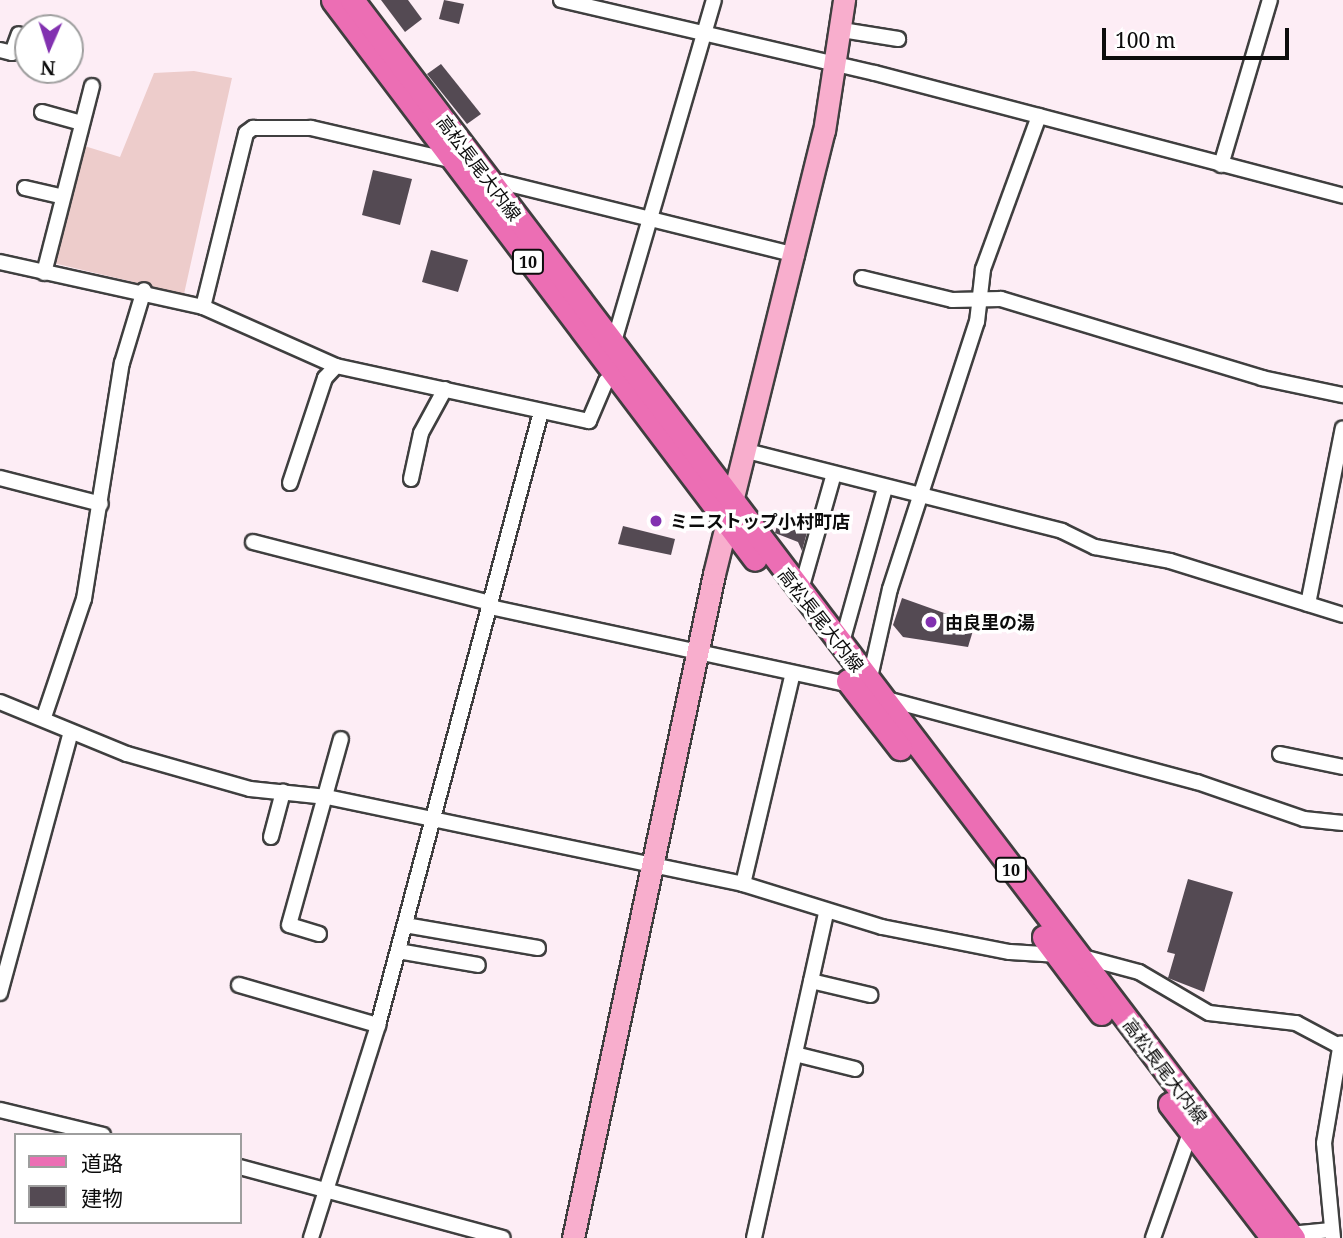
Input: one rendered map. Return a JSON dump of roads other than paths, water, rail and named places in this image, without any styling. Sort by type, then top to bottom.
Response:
[{"type":"main road","name":"高松長尾大内線","points":[[333,0],[450,160],[618,361]]},
{"type":"main road","name":"高松長尾大内線","points":[[352,0],[492,186],[729,511],[1069,955]]},
{"type":"main road","name":"高松長尾大内線","points":[[729,511],[800,593],[867,688],[1193,1121],[1285,1237]]},
{"type":"street","points":[[561,0],[1039,116],[1343,196]]},
{"type":"street","points":[[0,262],[44,273],[144,290],[203,307],[336,366],[589,421],[618,361],[649,220],[714,0]]},
{"type":"street","points":[[573,1238],[729,511],[743,450],[797,255],[836,68],[844,0]]},
{"type":"street","points":[[1221,165],[1270,0]]},
{"type":"street","points":[[842,30],[898,39]]},
{"type":"street","points":[[0,50],[12,53],[14,48]]},
{"type":"street","points":[[44,273],[92,86]]},
{"type":"street","points":[[42,112],[82,123]]},
{"type":"street","points":[[867,688],[921,497],[949,422],[980,299],[983,269],[1039,116]]},
{"type":"street","points":[[203,307],[246,133],[253,128],[311,128],[450,160]]},
{"type":"street","points":[[492,186],[500,182],[797,255]]},
{"type":"street","points":[[25,188],[63,197]]},
{"type":"street","points":[[862,278],[952,300],[980,299],[1084,319],[1262,378],[1343,395]]},
{"type":"street","points":[[44,717],[84,599],[122,363],[144,290]]},
{"type":"street","points":[[290,483],[325,378],[336,366]]},
{"type":"street","points":[[411,479],[421,433],[445,389]]},
{"type":"street","points":[[310,1238],[378,1025],[541,412]]},
{"type":"street","points":[[1308,604],[1343,428]]},
{"type":"street","points":[[743,450],[1062,531],[1096,547],[1170,561],[1343,615]]},
{"type":"street","points":[[800,593],[834,474]]},
{"type":"street","points":[[0,478],[101,504]]},
{"type":"street","points":[[844,635],[886,488]]},
{"type":"street","points":[[253,542],[491,605],[700,652],[792,677],[867,688],[1197,782],[1304,819],[1343,823]]},
{"type":"street","points":[[743,884],[792,677]]},
{"type":"street","points":[[0,702],[44,717],[71,732],[237,786],[327,797],[433,822],[655,865],[743,884],[826,912],[1010,952],[1069,955],[1139,972],[1209,1013],[1296,1023],[1342,1045],[1324,1143],[1332,1234],[1285,1237]]},
{"type":"street","points":[[0,993],[71,732]]},
{"type":"street","points":[[319,934],[289,925],[327,797],[341,739]]},
{"type":"street","points":[[1280,754],[1343,767]]},
{"type":"street","points":[[271,837],[283,792]]},
{"type":"street","points":[[754,1238],[826,912]]},
{"type":"street","points":[[405,925],[538,948]]},
{"type":"street","points":[[398,951],[478,965]]},
{"type":"street","points":[[811,981],[870,995]]},
{"type":"street","points":[[239,985],[378,1025]]},
{"type":"street","points":[[795,1054],[855,1069]]},
{"type":"street","points":[[0,1110],[95,1133]]},
{"type":"street","points":[[1153,1238],[1193,1121]]},
{"type":"street","points":[[242,1167],[328,1188],[501,1238]]},
{"type":"place","name":"ミニストップ小村町店","points":[[656,521]]},
{"type":"place","name":"由良里の湯","points":[[931,622]]}]
